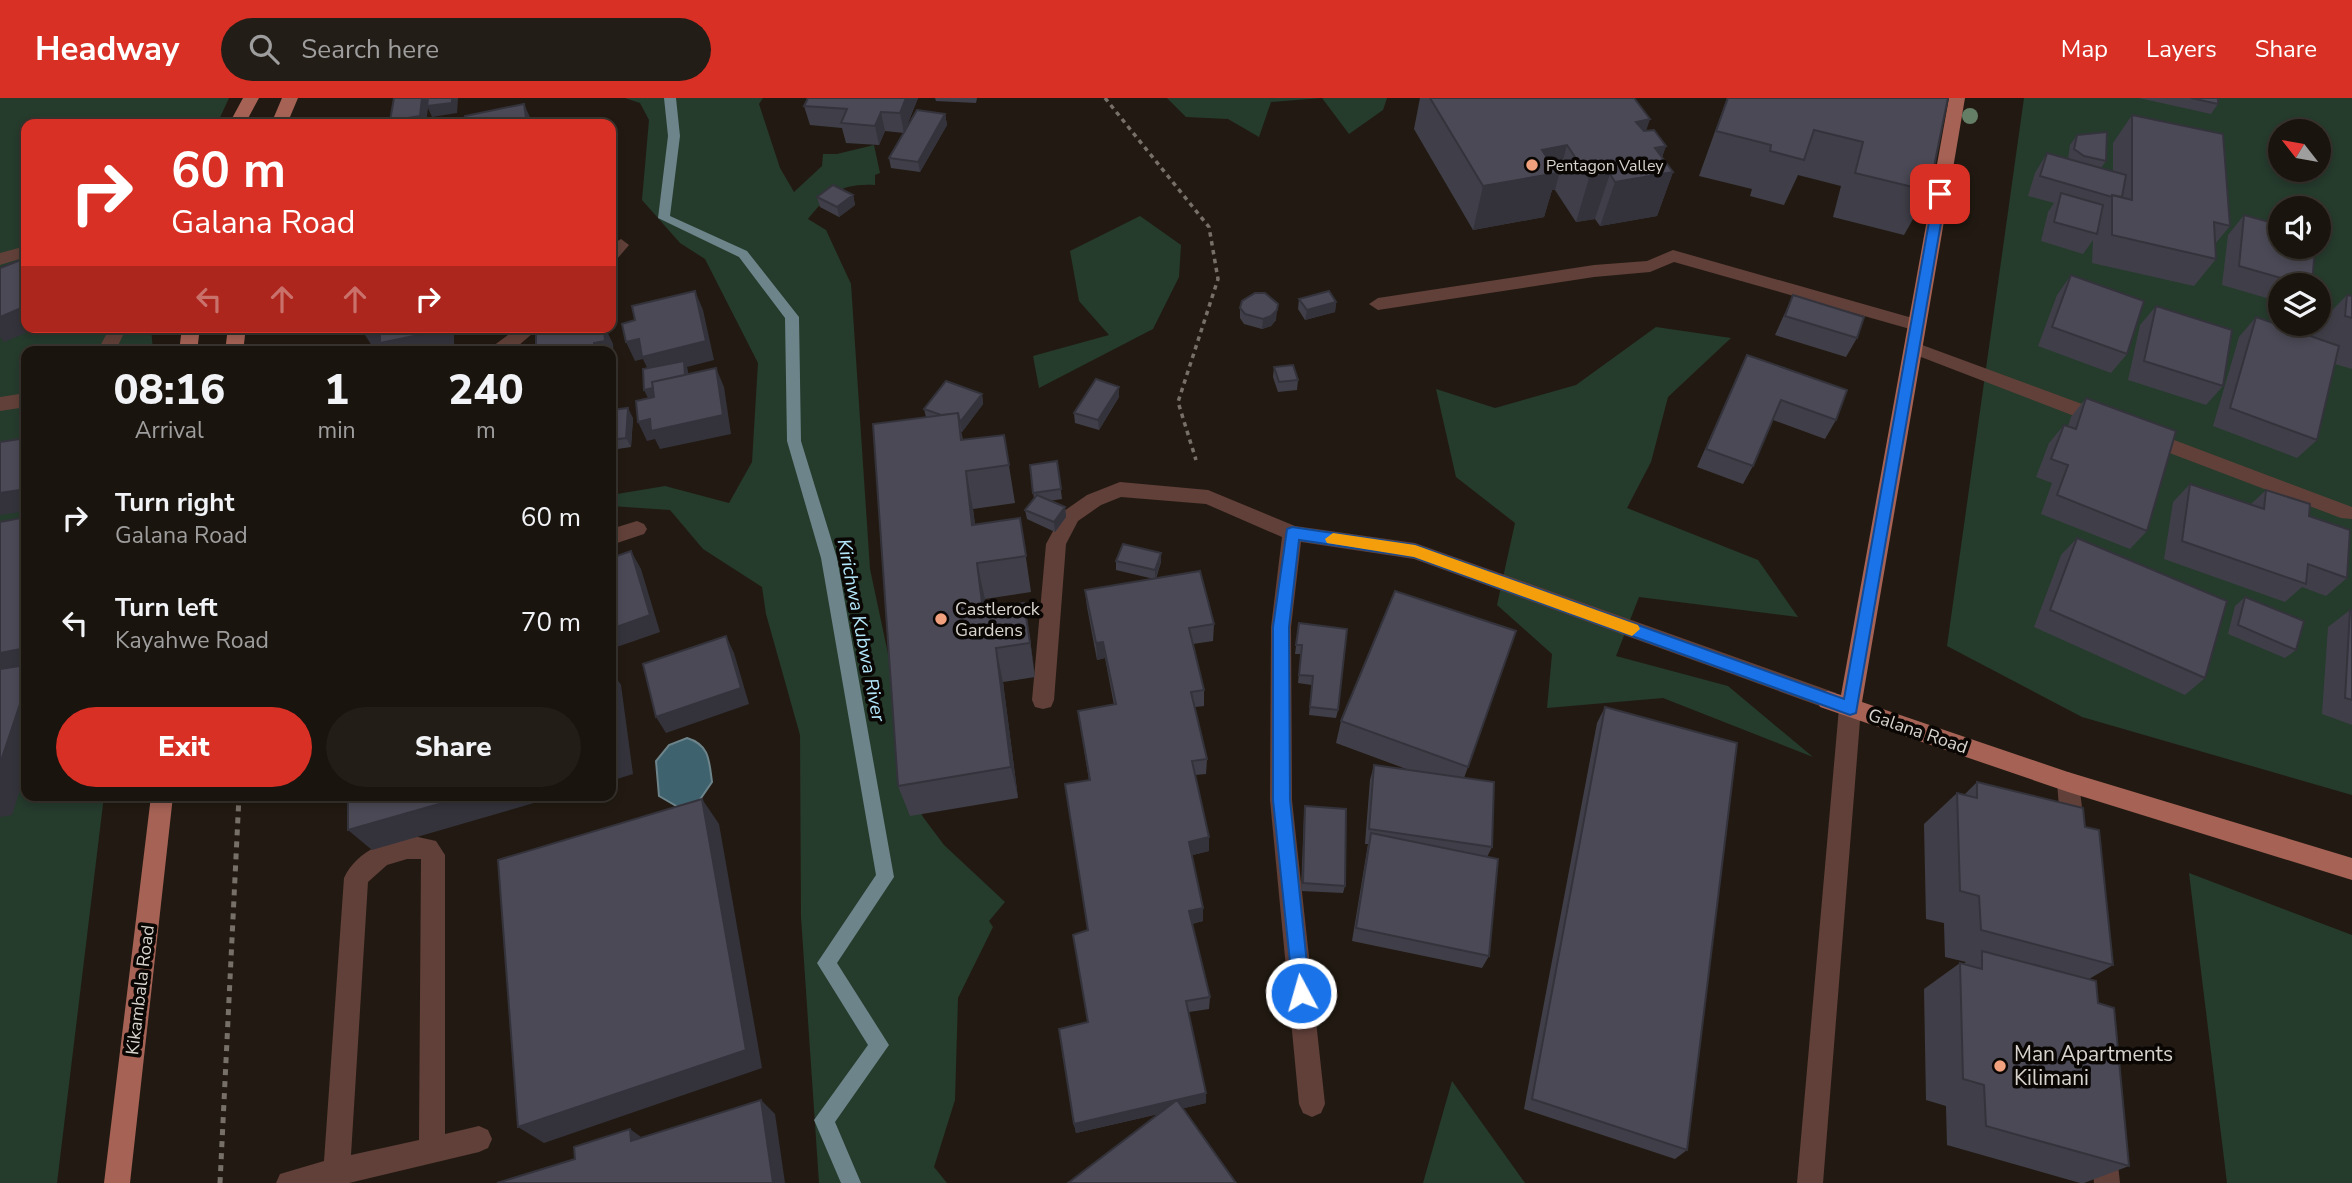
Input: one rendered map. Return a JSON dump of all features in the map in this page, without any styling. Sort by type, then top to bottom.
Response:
[{"type":"main road","points":[[240,119],[251,98]]},
{"type":"main road","points":[[281,119],[290,98]]},
{"type":"main road","points":[[1839,704],[1914,348],[1957,98]]},
{"type":"main road","name":"Galana Road","points":[[1839,704],[2068,782],[2352,869]]},
{"type":"main road","name":"Kikambala Road","points":[[117,1183],[161,801]]},
{"type":"street","points":[[0,246],[21,239]]},
{"type":"street","points":[[0,259],[21,253]]},
{"type":"street","points":[[1378,304],[1594,271],[1650,266],[1673,256],[1917,325]]},
{"type":"street","points":[[109,346],[115,333]]},
{"type":"street","points":[[507,346],[523,333]]},
{"type":"street","points":[[1914,348],[2348,513]]},
{"type":"street","points":[[0,404],[21,401]]},
{"type":"street","name":"Galana Road","points":[[1043,700],[1056,544],[1071,516],[1094,500],[1120,489],[1208,497],[1292,533],[1415,551],[1839,704]]},
{"type":"street","points":[[616,535],[637,529]]},
{"type":"street","points":[[1292,533],[1281,627],[1281,800],[1312,1104]]},
{"type":"street","points":[[1810,1183],[1839,704]]},
{"type":"street","points":[[2068,782],[2074,850]]},
{"type":"street","points":[[336,1177],[356,878],[365,864],[378,856],[418,847],[428,849],[433,855],[432,1151]]},
{"type":"street","points":[[2100,1117],[2107,1183]]},
{"type":"street","points":[[289,1183],[336,1177],[479,1139]]},
{"type":"path","points":[[1105,98],[1209,228],[1218,279],[1178,402],[1208,497]]},
{"type":"path","points":[[220,1183],[239,801]]},
{"type":"green space","points":[[0,98],[229,98],[219,119],[21,119],[21,333],[151,333],[153,346],[21,346],[21,801],[103,801],[57,1183],[0,1183]]},
{"type":"green space","points":[[625,98],[763,98],[759,104],[780,168],[794,192],[822,166],[823,154],[837,154],[874,145],[880,173],[875,175],[875,185],[853,186],[836,192],[808,219],[826,230],[851,284],[870,569],[897,696],[910,791],[923,817],[944,845],[1005,902],[989,921],[993,927],[958,998],[955,1100],[934,1167],[947,1183],[819,1183],[801,917],[800,735],[766,614],[762,587],[703,549],[670,510],[616,506],[616,494],[665,486],[729,503],[752,462],[758,363],[705,259],[680,243],[642,200],[649,120],[640,103]]},
{"type":"green space","points":[[1167,98],[1322,98],[1271,102],[1259,137],[1228,119],[1186,117]]},
{"type":"green space","points":[[1322,98],[1387,98],[1383,110],[1349,134]]},
{"type":"green space","points":[[2024,98],[2352,98],[2352,795],[2082,717],[1947,646]]},
{"type":"green space","points":[[1140,216],[1181,245],[1179,277],[1153,329],[1039,388],[1033,356],[1109,335],[1079,301],[1070,251]]},
{"type":"green space","points":[[1656,327],[1731,338],[1668,397],[1651,462],[1627,508],[1758,560],[1798,617],[1639,597],[1616,656],[1728,686],[1813,757],[1663,698],[1547,708],[1552,654],[1497,605],[1515,523],[1456,477],[1436,389],[1495,408],[1576,385]]},
{"type":"green space","points":[[2189,873],[2352,935],[2352,1183],[2227,1183]]},
{"type":"green space","points":[[1452,1081],[1525,1183],[1423,1183]]},
{"type":"water","points":[[687,738],[704,749],[712,782],[699,801],[678,807],[659,796],[656,761],[669,745]]},
{"type":"building","points":[[394,98],[422,98],[420,116],[390,119]]},
{"type":"building","points":[[428,98],[452,98],[452,103],[427,106]]},
{"type":"building","points":[[808,98],[906,98],[900,113],[881,112],[875,126],[841,123],[847,109],[804,106]]},
{"type":"building","points":[[1430,98],[1634,98],[1650,119],[1636,122],[1644,131],[1654,130],[1666,146],[1655,148],[1673,172],[1615,182],[1610,174],[1589,178],[1567,145],[1542,150],[1557,173],[1483,186]]},
{"type":"building","points":[[1728,98],[1948,98],[1929,191],[1855,173],[1863,142],[1814,130],[1804,160],[1770,151],[1771,145],[1716,131]]},
{"type":"building","points":[[2191,98],[2218,98],[2218,104]]},
{"type":"building","points":[[524,104],[526,119],[465,119],[465,116]]},
{"type":"building","points":[[917,110],[945,114],[918,162],[889,158]]},
{"type":"building","points":[[2132,115],[2223,134],[2230,226],[2214,222],[2216,259],[2112,235],[2112,195],[2132,200]]},
{"type":"building","points":[[2107,132],[2106,161],[2084,156],[2074,149],[2077,135]]},
{"type":"building","points":[[2047,153],[2126,175],[2122,197],[2112,197],[2040,176]]},
{"type":"building","points":[[833,185],[853,195],[837,207],[817,197]]},
{"type":"building","points":[[2061,193],[2103,205],[2097,234],[2054,222]]},
{"type":"building","points":[[2244,215],[2268,222],[2268,259],[2314,259],[2313,273],[2268,274],[2239,266]]},
{"type":"building","points":[[21,260],[21,308],[0,317],[0,268]]},
{"type":"building","points":[[2071,275],[2144,301],[2127,354],[2052,327]]},
{"type":"building","points":[[695,291],[706,341],[642,357],[639,339],[626,342],[622,324],[635,320],[632,306]]},
{"type":"building","points":[[1329,291],[1336,302],[1307,310],[1299,299]]},
{"type":"building","points":[[1255,293],[1265,293],[1278,304],[1277,310],[1271,316],[1263,319],[1245,314],[1240,308],[1242,301]]},
{"type":"building","points":[[1793,295],[1864,317],[1857,338],[1785,316]]},
{"type":"building","points":[[2347,295],[2352,296],[2352,318],[2345,316]]},
{"type":"building","points":[[2156,306],[2232,330],[2223,386],[2144,361]]},
{"type":"building","points":[[2256,317],[2268,321],[2268,336],[2310,336],[2339,346],[2317,440],[2230,408]]},
{"type":"building","points":[[380,333],[428,333],[380,343]]},
{"type":"building","points":[[536,333],[604,333],[605,341],[594,343],[594,346],[536,346]]},
{"type":"building","points":[[1747,355],[1847,390],[1836,420],[1781,400],[1753,466],[1706,449]]},
{"type":"building","points":[[684,361],[685,375],[652,382],[653,388],[644,390],[643,369]]},
{"type":"building","points":[[1293,365],[1298,380],[1279,382],[1274,367]]},
{"type":"building","points":[[716,368],[723,415],[651,431],[650,419],[638,422],[636,401],[654,397],[652,382]]},
{"type":"building","points":[[1096,379],[1119,387],[1098,420],[1074,413]]},
{"type":"building","points":[[946,381],[982,394],[960,422],[958,413],[941,415],[924,409]]},
{"type":"building","points":[[2086,398],[2176,431],[2147,531],[2057,495],[2068,465],[2051,459],[2064,425],[2076,429]]},
{"type":"building","points":[[628,408],[626,438],[616,439],[616,409]]},
{"type":"building","name":"Castlerock Gardens","points":[[958,413],[961,440],[1004,435],[1009,465],[966,471],[972,525],[1020,518],[1026,556],[977,563],[983,610],[1024,603],[1030,643],[996,648],[1011,767],[898,786],[873,424]]},
{"type":"building","points":[[21,439],[21,490],[0,493],[0,442]]},
{"type":"building","points":[[1057,461],[1061,489],[1033,493],[1030,465]]},
{"type":"building","points":[[2190,484],[2264,509],[2266,490],[2310,504],[2309,516],[2350,530],[2347,578],[2308,564],[2306,584],[2182,541]]},
{"type":"building","points":[[1037,495],[1065,507],[1054,522],[1025,510]]},
{"type":"building","points":[[21,518],[21,649],[0,653],[0,522]]},
{"type":"building","points":[[2077,538],[2227,601],[2205,678],[2050,610]]},
{"type":"building","points":[[1123,544],[1161,553],[1155,570],[1116,561]]},
{"type":"building","points":[[631,551],[650,615],[616,627],[616,556]]},
{"type":"building","points":[[1200,571],[1214,624],[1189,628],[1204,690],[1191,692],[1207,759],[1192,761],[1209,837],[1189,842],[1203,908],[1189,911],[1210,997],[1186,1001],[1206,1093],[1074,1124],[1059,1029],[1088,1022],[1073,935],[1088,930],[1065,784],[1090,780],[1078,711],[1116,704],[1103,642],[1096,643],[1085,590]]},
{"type":"building","points":[[1395,591],[1516,631],[1468,767],[1341,721]]},
{"type":"building","points":[[2245,597],[2304,621],[2296,650],[2238,625]]},
{"type":"building","points":[[2350,610],[2352,611],[2352,700],[2345,698]]},
{"type":"building","points":[[1299,623],[1347,629],[1338,710],[1310,707],[1313,676],[1299,675],[1302,645],[1296,645]]},
{"type":"building","points":[[726,636],[741,688],[656,717],[643,664]]},
{"type":"building","points":[[21,666],[21,701],[0,764],[0,669]]},
{"type":"building","points":[[1605,707],[1737,743],[1687,1150],[1532,1099]]},
{"type":"building","points":[[1374,765],[1494,782],[1492,847],[1369,829]]},
{"type":"building","points":[[1977,782],[2083,808],[2085,827],[2099,830],[2113,965],[1981,930],[1979,896],[1960,891],[1957,793],[1977,798]]},
{"type":"building","points":[[702,799],[746,1050],[518,1127],[498,860]]},
{"type":"building","points":[[348,801],[450,801],[348,830]]},
{"type":"building","points":[[1305,806],[1346,809],[1345,886],[1303,883]]},
{"type":"building","points":[[1371,833],[1498,859],[1489,956],[1356,928]]},
{"type":"building","points":[[1982,951],[2096,981],[2098,1003],[2114,1008],[2129,1166],[1986,1126],[1984,1085],[1963,1079],[1960,963],[1982,969]]},
{"type":"building","points":[[761,1100],[773,1183],[497,1183],[575,1159],[574,1147],[630,1129],[631,1141]]},
{"type":"building","points":[[1177,1100],[1236,1183],[1068,1183]]},
{"type":"waterway","name":"Kirichwa Kubwa River","points":[[670,98],[674,136],[664,218],[743,254],[792,317],[794,441],[829,558],[885,877],[826,963],[879,1045],[824,1120],[851,1183]]},
{"type":"slow traffic","points":[[1333,539],[1415,551],[1632,629]]},
{"type":"place","name":"Pentagon Valley","points":[[1532,165]]},
{"type":"place","name":"Castlerock Gardens","points":[[941,619]]},
{"type":"place","name":"Man Apartments Kilimani","points":[[2000,1066]]},
{"type":"route","points":[[1301,993],[1281,800],[1281,627],[1292,533],[1415,551],[1850,708],[1940,194]]}]
